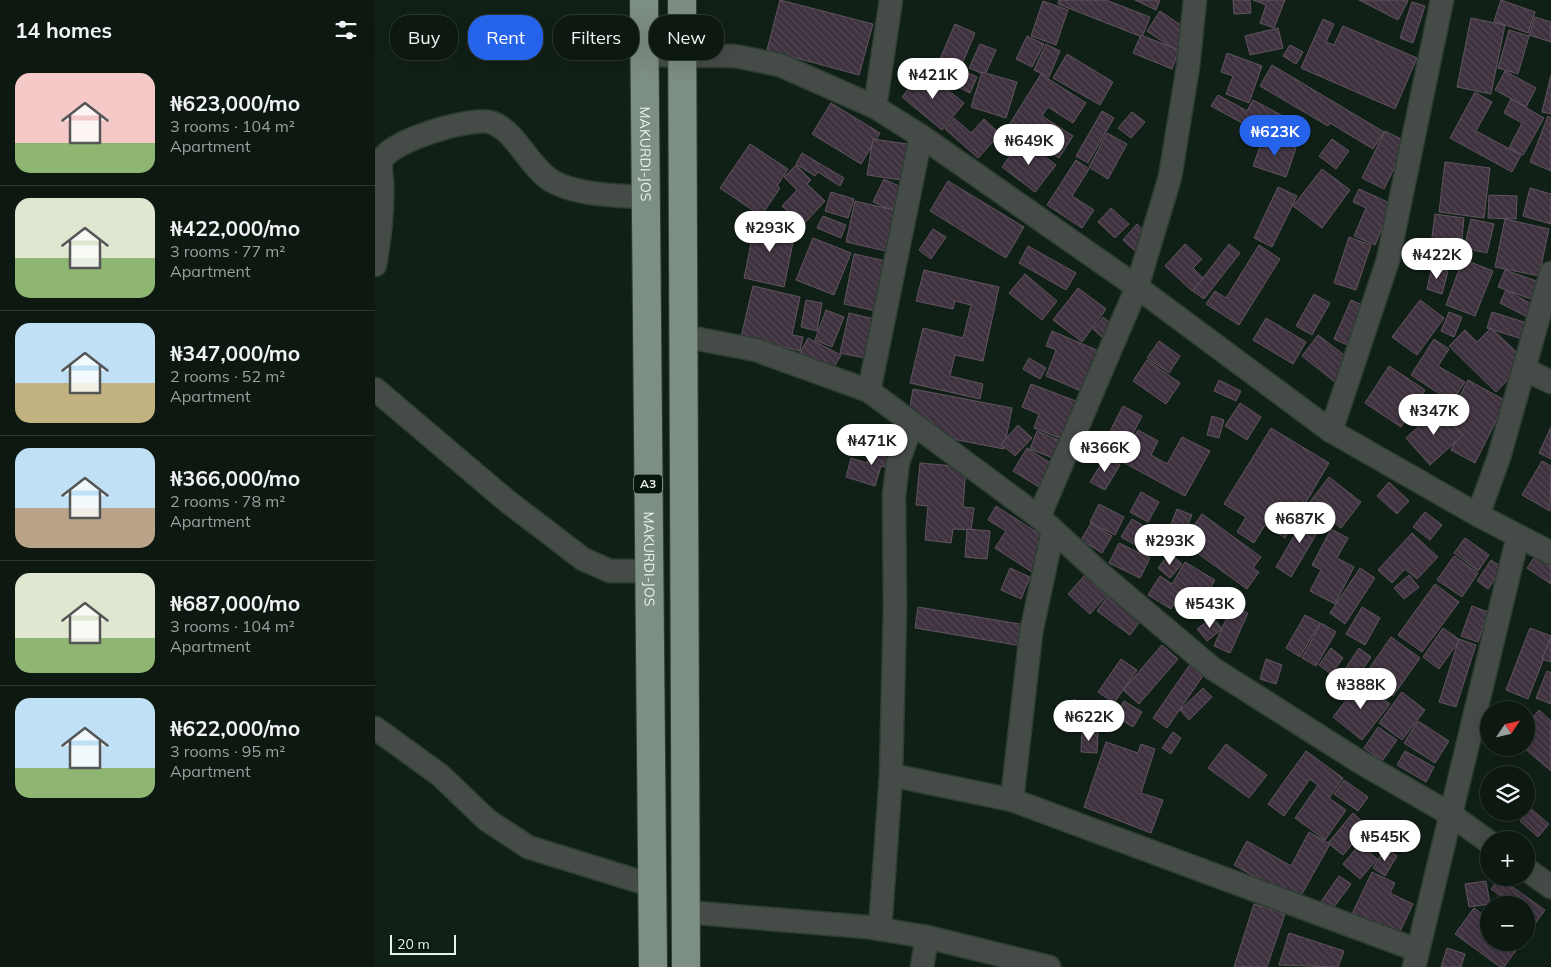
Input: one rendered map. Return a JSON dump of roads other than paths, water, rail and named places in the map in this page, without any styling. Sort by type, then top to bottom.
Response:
[{"type":"highway","name":"MAKURDI-JOS","points":[[644,0],[654,886],[653,967]]},
{"type":"highway","points":[[682,0],[682,15]]},
{"type":"highway","points":[[683,60],[686,967]]},
{"type":"street","points":[[875,107],[891,0]]},
{"type":"street","points":[[1012,800],[1046,523],[1137,287],[1170,177],[1188,67],[1195,0]]},
{"type":"street","points":[[1331,431],[1388,260],[1442,0]]},
{"type":"street","points":[[644,55],[649,55]]},
{"type":"street","points":[[724,56],[735,56],[780,65],[875,107],[921,136],[1137,287],[1331,431],[1478,515],[1551,553]]},
{"type":"street","points":[[375,265],[383,220],[381,161],[391,149],[409,139],[479,120],[494,123],[552,181],[595,195],[645,197]]},
{"type":"street","points":[[869,391],[921,136]]},
{"type":"street","points":[[1478,515],[1499,457],[1551,273]]},
{"type":"street","points":[[683,336],[756,350],[869,391],[1046,523],[1103,576],[1212,668],[1360,762],[1450,814],[1480,836]]},
{"type":"street","points":[[1524,369],[1551,382]]},
{"type":"street","points":[[375,389],[507,501],[583,559],[610,571],[649,571]]},
{"type":"street","points":[[880,929],[891,775],[895,608],[894,495],[898,462],[911,424]]},
{"type":"street","points":[[891,775],[1012,800],[1416,958],[1519,536]]},
{"type":"street","points":[[375,728],[440,774],[487,820],[528,847],[654,886]]},
{"type":"street","points":[[1535,875],[1551,887]]},
{"type":"street","points":[[685,912],[880,929],[927,937],[1049,967]]},
{"type":"street","points":[[922,967],[927,937]]}]
